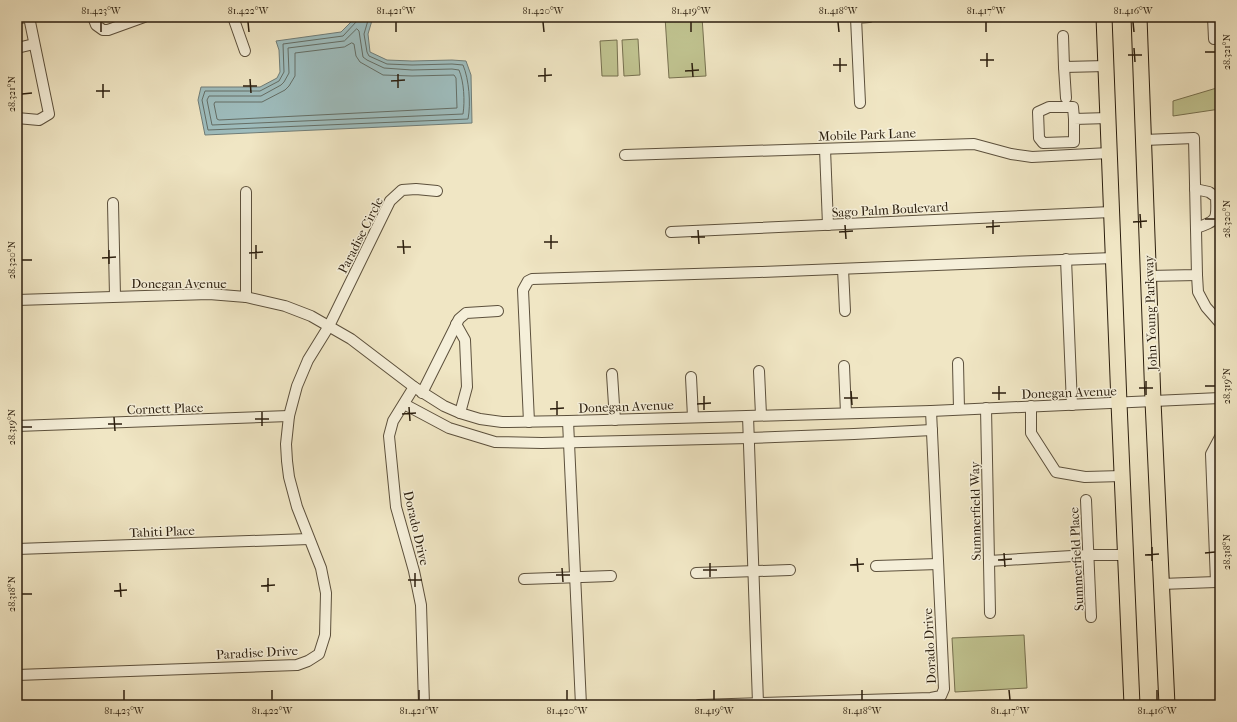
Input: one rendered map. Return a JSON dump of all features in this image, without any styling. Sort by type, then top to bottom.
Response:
[{"type":"highway","points":[[1104,17],[1132,705]]},
{"type":"highway","name":"John Young Parkway","points":[[1139,17],[1153,401],[1167,705]]},
{"type":"street","points":[[17,18],[30,17],[34,44],[49,114],[39,120],[17,118]]},
{"type":"street","points":[[93,17],[96,25],[103,30],[108,30],[144,17]]},
{"type":"street","points":[[233,17],[245,51]]},
{"type":"street","points":[[860,103],[856,17],[869,17]]},
{"type":"street","points":[[1213,17],[1214,39]]},
{"type":"street","points":[[1063,36],[1066,98]]},
{"type":"street","points":[[17,48],[34,44]]},
{"type":"street","points":[[1064,67],[1106,66]]},
{"type":"street","points":[[1073,106],[1074,119],[1074,142],[1043,143],[1040,138],[1038,112],[1049,107],[1073,106]]},
{"type":"street","points":[[1074,119],[1108,118]]},
{"type":"street","points":[[1144,140],[1194,138],[1198,292],[1206,308],[1220,323]]},
{"type":"street","name":"Mobile Park Lane","points":[[625,154],[974,144],[1010,154],[1032,157],[1109,153]]},
{"type":"street","points":[[826,149],[828,225]]},
{"type":"street","name":"Paradise Circle","points":[[329,326],[390,201],[402,190],[416,189],[438,191]]},
{"type":"street","points":[[1195,189],[1209,192],[1216,197],[1216,216],[1211,223],[1196,228]]},
{"type":"street","points":[[246,192],[246,297]]},
{"type":"street","points":[[113,203],[115,296]]},
{"type":"street","name":"Sago Palm Boulevard","points":[[670,232],[1111,212]]},
{"type":"street","points":[[529,422],[523,290],[532,279],[842,269],[1113,258]]},
{"type":"street","points":[[1066,260],[1072,405]]},
{"type":"street","points":[[842,269],[845,311]]},
{"type":"street","points":[[1148,276],[1197,275]]},
{"type":"street","name":"Donegan Avenue","points":[[17,300],[209,294],[246,297],[285,306],[311,316],[351,339],[418,390],[444,406],[480,419],[502,422],[931,411],[1220,398]]},
{"type":"street","points":[[460,413],[467,387],[465,340],[456,324],[466,313],[498,311]]},
{"type":"street","name":"Dorado Drive","points":[[424,705],[421,605],[414,571],[396,507],[389,436],[393,421],[404,404],[418,390],[456,324]]},
{"type":"street","name":"Paradise Drive","points":[[17,675],[297,665],[308,661],[319,654],[325,636],[326,593],[321,568],[297,507],[286,461],[286,444],[289,416],[297,386],[308,360],[329,326]]},
{"type":"street","points":[[958,363],[959,410]]},
{"type":"street","points":[[844,366],[846,413]]},
{"type":"street","points":[[760,371],[761,415]]},
{"type":"street","points":[[612,374],[615,420]]},
{"type":"street","points":[[691,377],[693,417]]},
{"type":"street","points":[[404,404],[449,428],[495,442],[749,438],[932,430]]},
{"type":"street","points":[[1031,406],[1031,433],[1056,472],[1085,477],[1122,476]]},
{"type":"street","name":"Summerfield Way","points":[[986,408],[990,613]]},
{"type":"street","name":"Dorado Drive","points":[[699,705],[931,698],[941,696],[944,689],[931,411]]},
{"type":"street","name":"Cornett Place","points":[[17,426],[289,416]]},
{"type":"street","points":[[748,416],[758,703]]},
{"type":"street","points":[[568,421],[581,705]]},
{"type":"street","points":[[1161,584],[1218,583],[1212,454],[1220,437]]},
{"type":"street","name":"Summerfield Place","points":[[1086,500],[1091,617]]},
{"type":"street","name":"Tahiti Place","points":[[17,549],[309,539]]},
{"type":"street","points":[[989,561],[1125,554]]},
{"type":"street","points":[[876,566],[938,564]]},
{"type":"street","points":[[696,573],[790,570]]},
{"type":"street","points":[[524,579],[611,576]]},
{"type":"green space","points":[[665,17],[702,17],[706,76],[669,78]]},
{"type":"green space","points":[[638,39],[640,75],[624,76],[622,40]]},
{"type":"green space","points":[[617,40],[618,76],[602,76],[600,41]]},
{"type":"green space","points":[[1220,87],[1220,109],[1173,116],[1173,101]]},
{"type":"green space","points":[[1024,635],[1027,688],[955,692],[952,638]]},
{"type":"water","points":[[356,17],[373,17],[368,34],[370,52],[387,60],[466,61],[471,75],[472,123],[205,135],[198,100],[201,87],[260,87],[277,78],[280,72],[279,50],[276,41],[341,32]]}]
